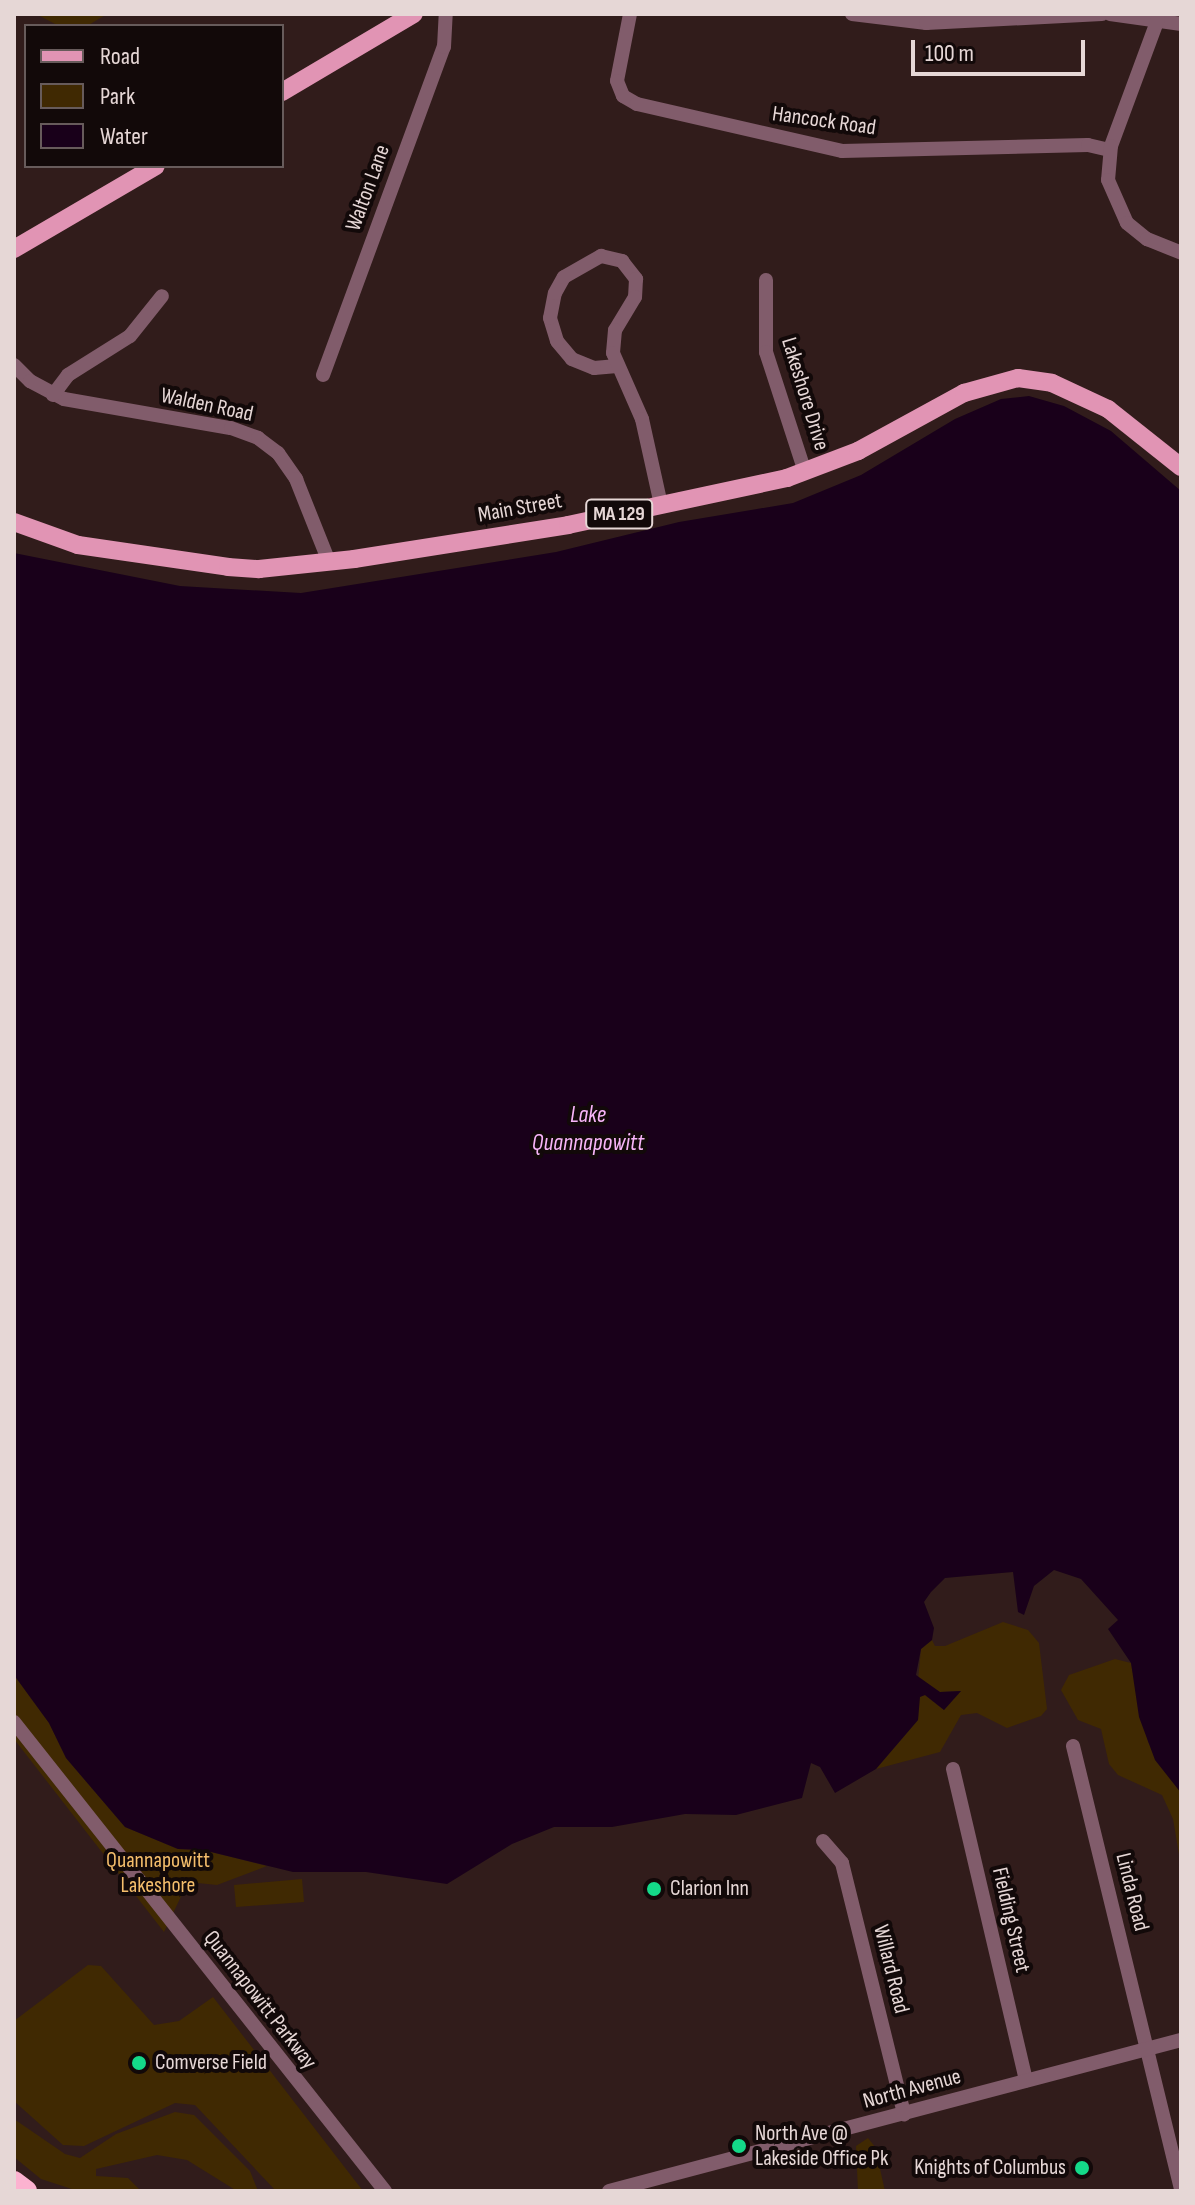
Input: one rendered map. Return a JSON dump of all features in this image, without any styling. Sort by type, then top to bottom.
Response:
[{"type":"highway","points":[[14,2182],[26,2191]]},
{"type":"main road","points":[[284,91],[414,14]]},
{"type":"main road","points":[[14,249],[153,168]]},
{"type":"main road","name":"Main Street","points":[[14,522],[78,545],[228,567],[329,562],[515,534],[805,472],[858,451],[964,393],[1018,378],[1052,383],[1108,409],[1181,467]]},
{"type":"street","name":"Walton Lane","points":[[323,375],[444,47],[446,14]]},
{"type":"street","name":"Hancock Road","points":[[630,14],[617,81],[623,96],[637,104],[842,151],[1086,145],[1109,150]]},
{"type":"street","points":[[852,14],[926,23],[1102,14]]},
{"type":"street","points":[[1110,14],[1181,24]]},
{"type":"street","points":[[1158,19],[1109,150],[1110,188],[1122,215],[1147,239],[1181,253]]},
{"type":"street","points":[[617,366],[594,368],[577,362],[560,347],[550,318],[555,293],[564,277],[601,256],[622,261],[636,279],[635,297],[614,336],[617,366],[642,419],[661,505]]},
{"type":"street","name":"Lakeshore Drive","points":[[766,280],[766,352],[805,472]]},
{"type":"street","points":[[53,395],[68,375],[130,336],[162,296]]},
{"type":"street","name":"Walden Road","points":[[14,365],[53,395],[231,428],[258,438],[278,453],[296,479],[329,562]]},
{"type":"street","name":"Quannapowitt Parkway","points":[[14,1722],[385,2191]]},
{"type":"street","name":"Linda Road","points":[[1073,1746],[1181,2188]]},
{"type":"street","name":"Fielding Street","points":[[953,1769],[1026,2081]]},
{"type":"street","name":"Willard Road","points":[[823,1841],[842,1863],[904,2114]]},
{"type":"street","name":"North Avenue","points":[[609,2191],[1181,2040]]},
{"type":"green space","points":[[36,14],[107,14],[90,24],[55,24]]},
{"type":"green space","points":[[1003,1622],[1028,1630],[1039,1643],[1047,1709],[1041,1716],[1007,1728],[977,1713],[961,1715],[940,1752],[876,1769],[918,1720],[919,1697],[925,1695],[944,1710],[961,1691],[940,1692],[918,1680],[921,1649],[932,1640],[935,1646],[945,1646]]},
{"type":"green space","points":[[1115,1659],[1131,1663],[1148,1742],[1181,1793],[1181,1866],[1173,1819],[1162,1795],[1118,1775],[1109,1764],[1101,1729],[1078,1720],[1061,1690],[1069,1675]]},
{"type":"green space","name":"Quannapowitt Lakeshore","points":[[14,1675],[49,1723],[66,1758],[125,1827],[178,1849],[203,1850],[267,1866],[217,1885],[188,1882],[164,1932],[14,1739]]},
{"type":"green space","points":[[302,1879],[304,1902],[236,1907],[234,1885]]},
{"type":"green space","name":"Comverse Field","points":[[88,1965],[101,1966],[154,2025],[179,2021],[213,1997],[363,2191],[276,2191],[195,2105],[175,2103],[84,2146],[63,2145],[14,2101],[14,2021]]},
{"type":"green space","points":[[175,2112],[194,2115],[250,2171],[258,2191],[237,2191],[187,2160],[157,2155],[96,2169],[96,2176],[128,2178],[141,2191],[78,2191],[41,2179],[14,2157],[14,2119],[65,2154],[80,2158],[116,2134]]},
{"type":"green space","points":[[868,2138],[875,2147],[885,2191],[858,2191],[856,2146]]},
{"type":"water","name":"Lake Quannapowitt","points":[[1029,396],[1064,406],[1111,431],[1181,491],[1181,1793],[1155,1760],[1139,1717],[1131,1663],[1108,1629],[1118,1620],[1081,1579],[1054,1570],[1034,1586],[1024,1615],[1018,1612],[1013,1572],[945,1578],[931,1592],[924,1602],[934,1628],[932,1640],[921,1649],[916,1675],[940,1692],[961,1691],[944,1710],[925,1695],[920,1697],[918,1720],[876,1769],[835,1793],[820,1767],[811,1763],[802,1798],[736,1815],[685,1814],[612,1827],[554,1827],[512,1844],[447,1884],[366,1872],[293,1872],[203,1850],[178,1849],[125,1827],[66,1758],[49,1723],[14,1675],[14,553],[180,586],[301,593],[556,552],[679,522],[793,503],[861,475],[955,419],[1001,399]]},
{"type":"place","name":"Clarion Inn","points":[[654,1889]]},
{"type":"place","name":"Comverse Field","points":[[139,2063]]},
{"type":"place","name":"North Ave @ Lakeside Office Pk","points":[[739,2146]]},
{"type":"place","name":"Knights of Columbus","points":[[1082,2168]]}]
